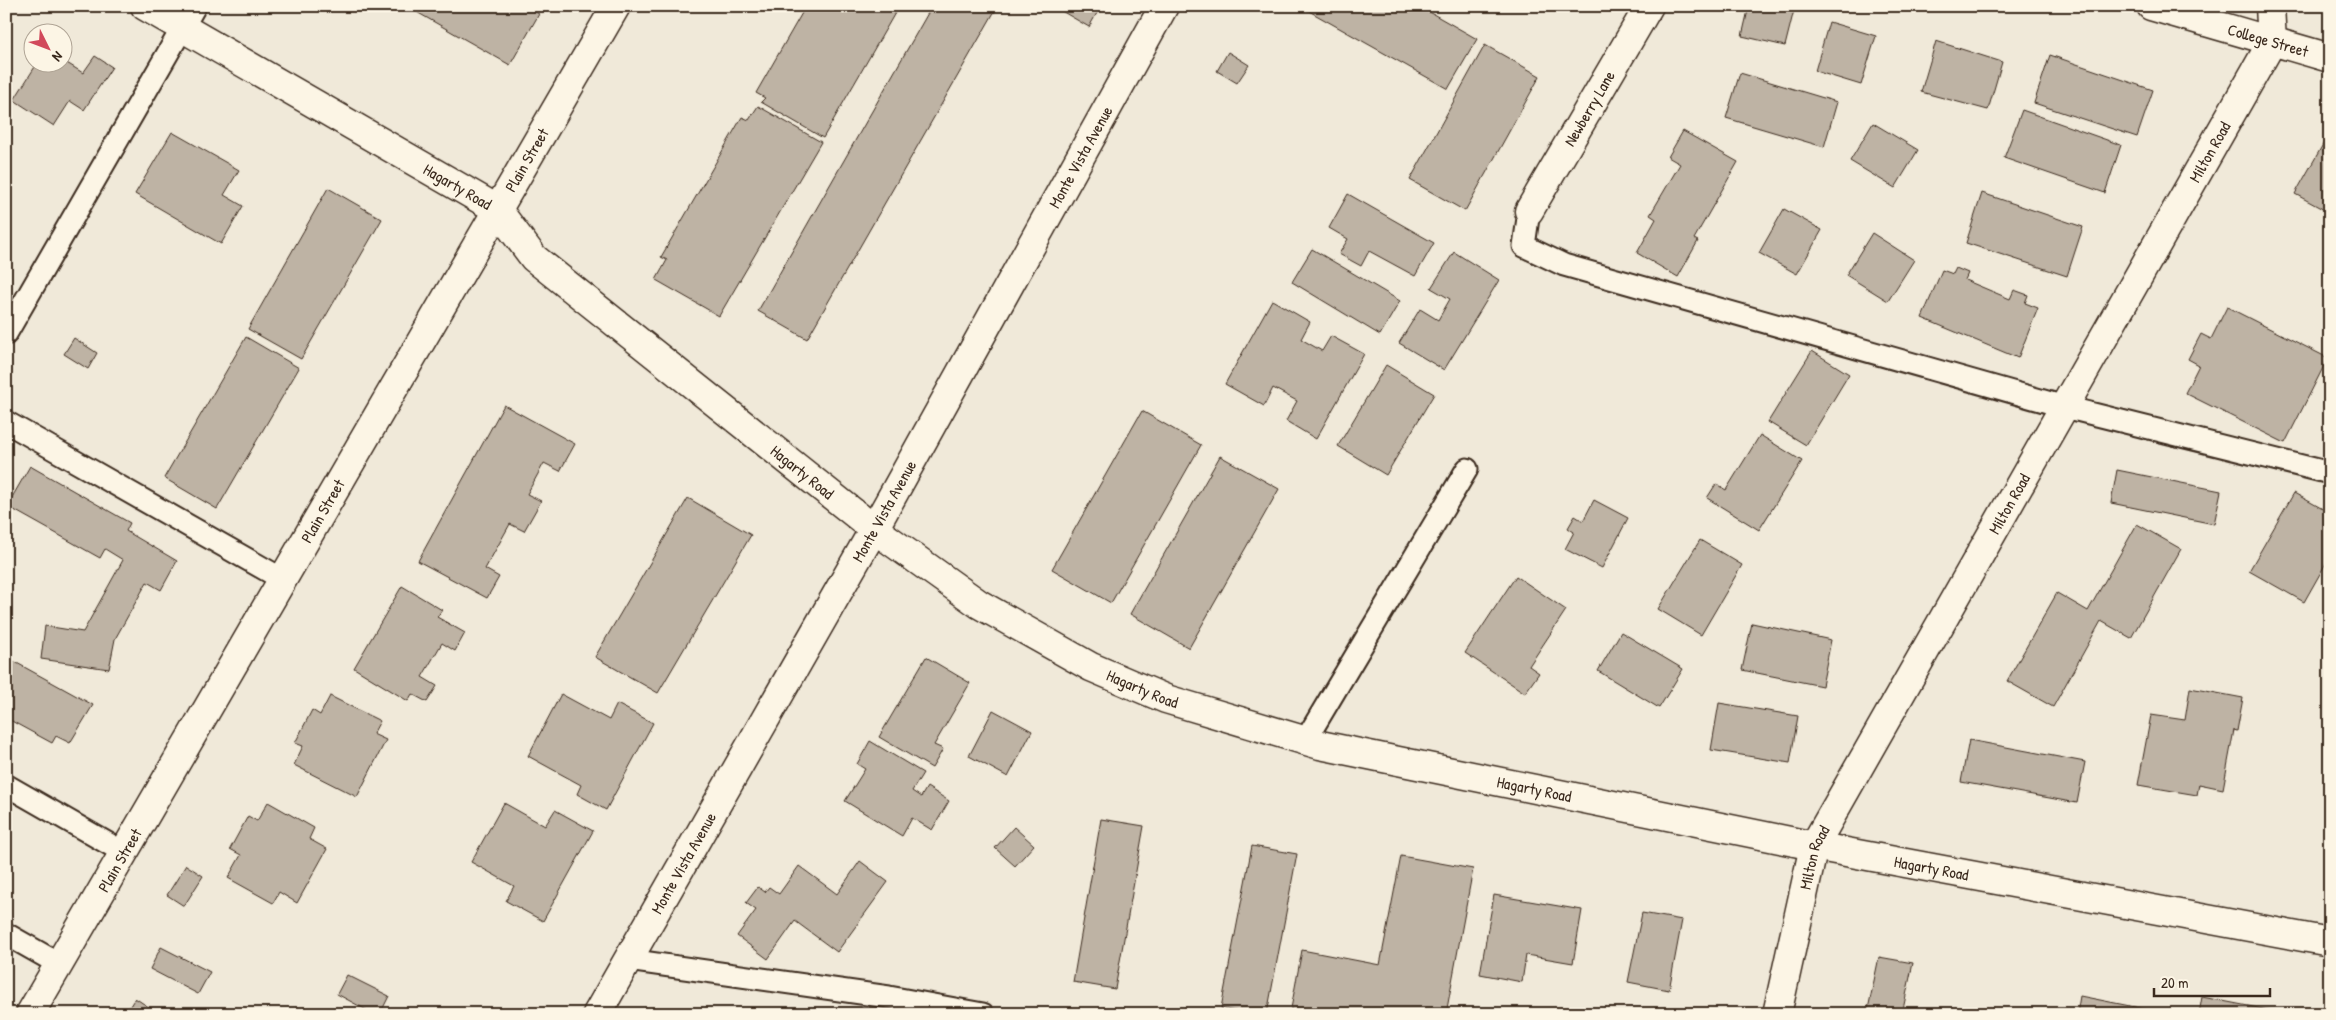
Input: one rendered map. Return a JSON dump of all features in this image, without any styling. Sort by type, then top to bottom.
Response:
[{"type":"street","name":"Hagarty Road","points":[[146,6],[189,17],[497,209],[534,258],[874,529],[979,604],[1091,667],[1166,699],[1305,741],[1814,846],[2330,942]]},
{"type":"street","name":"Plain Street","points":[[30,1014],[616,6]]},
{"type":"street","name":"Monte Vista Avenue","points":[[597,1014],[874,529],[1164,6]]},
{"type":"street","name":"Newberry Lane","points":[[1529,211],[1649,6]]},
{"type":"street","name":"College Street","points":[[2151,6],[2330,58]]},
{"type":"street","points":[[2270,6],[2272,42]]},
{"type":"street","name":"Milton Road","points":[[1777,1014],[1814,846],[2272,42]]},
{"type":"lane","points":[[6,334],[189,17]]},
{"type":"lane","points":[[1529,211],[1524,246],[1564,265],[2065,407],[2330,473]]},
{"type":"lane","points":[[6,422],[282,579]]},
{"type":"lane","points":[[1305,741],[1467,469]]},
{"type":"lane","points":[[6,785],[123,852]]},
{"type":"lane","points":[[6,934],[59,964]]},
{"type":"lane","points":[[628,960],[889,997],[983,1014]]},
{"type":"building","points":[[406,6],[526,6],[539,14],[510,65]]},
{"type":"building","points":[[806,6],[899,6],[823,138],[761,102],[765,98],[756,93]]},
{"type":"building","points":[[932,6],[990,6],[996,9],[807,339],[758,311]]},
{"type":"building","points":[[1053,6],[1101,6],[1089,27]]},
{"type":"building","points":[[1300,6],[1419,6],[1477,39],[1448,89]]},
{"type":"building","points":[[1749,6],[1795,6],[1785,46],[1742,36]]},
{"type":"building","points":[[1829,22],[1876,36],[1861,85],[1815,71]]},
{"type":"building","points":[[1936,41],[2002,62],[1988,110],[1921,92]]},
{"type":"building","points":[[1485,45],[1540,76],[1465,211],[1410,180]]},
{"type":"building","points":[[1228,52],[1249,65],[1237,83],[1217,71]]},
{"type":"building","points":[[2050,55],[2153,90],[2137,137],[2034,103]]},
{"type":"building","points":[[95,56],[112,67],[84,110],[70,101],[54,126],[14,100],[32,72],[72,72],[72,66],[83,73]]},
{"type":"building","points":[[1740,73],[1837,102],[1824,147],[1726,118]]},
{"type":"building","points":[[758,106],[821,142],[719,316],[656,280],[667,260],[661,257],[742,117],[749,120]]},
{"type":"building","points":[[2022,110],[2121,145],[2105,193],[2004,158]]},
{"type":"building","points":[[1873,123],[1918,150],[1895,188],[1850,161]]},
{"type":"building","points":[[1683,131],[1738,162],[1694,239],[1698,241],[1678,277],[1637,253],[1656,219],[1650,215],[1680,164],[1668,157]]},
{"type":"building","points":[[172,132],[239,170],[224,195],[243,206],[221,244],[135,194]]},
{"type":"building","points":[[2326,139],[2330,141],[2330,213],[2295,194]]},
{"type":"building","points":[[328,188],[382,219],[301,359],[248,329]]},
{"type":"building","points":[[1982,193],[2083,227],[2067,276],[1966,243]]},
{"type":"building","points":[[1348,194],[1434,243],[1415,276],[1369,251],[1361,266],[1339,254],[1348,239],[1329,228]]},
{"type":"building","points":[[1784,209],[1822,230],[1797,274],[1759,253]]},
{"type":"building","points":[[1872,233],[1914,260],[1888,301],[1846,275]]},
{"type":"building","points":[[1312,249],[1400,301],[1380,335],[1292,282]]},
{"type":"building","points":[[1454,252],[1499,280],[1444,370],[1399,343],[1420,309],[1438,320],[1450,299],[1431,288]]},
{"type":"building","points":[[1956,268],[1968,273],[1965,280],[2010,299],[2014,290],[2028,295],[2025,303],[2038,308],[2018,358],[1922,318],[1942,270],[1953,274]]},
{"type":"building","points":[[1272,300],[1310,322],[1301,339],[1322,351],[1331,336],[1364,354],[1316,439],[1286,421],[1297,401],[1273,388],[1264,406],[1225,384]]},
{"type":"building","points":[[2227,307],[2328,358],[2285,443],[2185,393],[2199,365],[2188,359],[2201,334],[2211,339]]},
{"type":"building","points":[[246,337],[299,368],[217,509],[164,478]]},
{"type":"building","points":[[74,338],[97,353],[88,369],[64,354]]},
{"type":"building","points":[[1812,351],[1849,374],[1806,445],[1768,422]]},
{"type":"building","points":[[1386,365],[1434,394],[1386,475],[1338,446]]},
{"type":"building","points":[[504,405],[575,444],[560,471],[544,463],[527,494],[541,501],[524,531],[510,524],[485,569],[499,577],[487,598],[418,561]]},
{"type":"building","points":[[1142,411],[1201,445],[1111,603],[1052,569]]},
{"type":"building","points":[[1760,435],[1802,461],[1759,530],[1707,498],[1716,484],[1726,490]]},
{"type":"building","points":[[1220,456],[1279,489],[1189,648],[1130,614]]},
{"type":"building","points":[[30,466],[130,523],[126,531],[177,561],[161,590],[147,582],[115,639],[109,669],[41,659],[45,626],[83,632],[123,560],[105,549],[100,558],[7,506]]},
{"type":"building","points":[[2117,470],[2221,491],[2214,524],[2111,503]]},
{"type":"building","points":[[2294,493],[2330,513],[2330,556],[2304,602],[2249,571]]},
{"type":"building","points":[[688,498],[751,535],[658,693],[595,657]]},
{"type":"building","points":[[1594,500],[1628,518],[1602,568],[1565,549],[1574,532],[1568,528],[1575,516],[1583,521]]},
{"type":"building","points":[[2137,524],[2181,549],[2131,638],[2101,621],[2053,707],[2007,681],[2057,593],[2088,611]]},
{"type":"building","points":[[1700,540],[1742,565],[1701,635],[1658,609]]},
{"type":"building","points":[[1516,576],[1566,610],[1529,666],[1539,673],[1525,693],[1465,653]]},
{"type":"building","points":[[402,586],[442,610],[437,617],[465,633],[455,651],[442,643],[422,677],[437,686],[427,702],[412,694],[408,701],[354,668]]},
{"type":"building","points":[[1752,623],[1831,640],[1822,686],[1742,670]]},
{"type":"building","points":[[1621,632],[1683,669],[1659,708],[1598,671]]},
{"type":"building","points":[[6,657],[93,705],[70,743],[56,736],[52,743],[6,718]]},
{"type":"building","points":[[926,657],[970,683],[934,745],[943,749],[932,768],[879,737]]},
{"type":"building","points":[[2190,688],[2243,698],[2237,731],[2234,730],[2223,789],[2199,784],[2197,795],[2138,785],[2151,715],[2185,720]]},
{"type":"building","points":[[561,694],[609,720],[617,704],[653,723],[606,810],[577,794],[581,785],[528,756]]},
{"type":"building","points":[[330,696],[380,721],[373,734],[386,740],[357,797],[294,765],[303,746],[295,743],[312,710],[320,715]]},
{"type":"building","points":[[1719,703],[1798,716],[1790,763],[1711,750]]},
{"type":"building","points":[[993,710],[1032,731],[1008,777],[969,756]]},
{"type":"building","points":[[1969,740],[2085,762],[2077,803],[1961,782]]},
{"type":"building","points":[[870,741],[923,773],[912,791],[921,797],[927,787],[949,801],[932,830],[912,818],[902,836],[845,801],[865,769],[857,764]]},
{"type":"building","points":[[268,802],[314,828],[309,839],[327,849],[297,903],[279,892],[273,903],[228,878],[241,855],[230,849],[248,816],[257,821]]},
{"type":"building","points":[[504,803],[545,826],[555,810],[593,831],[543,921],[506,901],[514,886],[471,862]]},
{"type":"building","points":[[1101,819],[1144,826],[1115,989],[1073,982]]},
{"type":"building","points":[[1014,827],[1034,845],[1015,866],[995,848]]},
{"type":"building","points":[[1252,846],[1297,854],[1267,1014],[1250,1014],[1221,1008]]},
{"type":"building","points":[[1401,856],[1473,869],[1446,1014],[1290,1014],[1302,950],[1380,965]]},
{"type":"building","points":[[860,861],[888,882],[837,952],[795,921],[768,959],[737,936],[756,910],[746,903],[758,887],[765,892],[769,887],[779,894],[799,866],[837,894]]},
{"type":"building","points":[[186,865],[203,876],[184,906],[167,895]]},
{"type":"building","points":[[1494,895],[1582,910],[1573,963],[1526,955],[1522,982],[1480,974]]},
{"type":"building","points":[[1642,913],[1682,920],[1669,990],[1628,982]]},
{"type":"building","points":[[161,947],[210,972],[198,994],[150,969]]},
{"type":"building","points":[[1879,957],[1913,963],[1902,1014],[1867,1014]]},
{"type":"building","points":[[347,975],[389,996],[380,1014],[374,1014],[337,994]]},
{"type":"building","points":[[2080,996],[2160,1012],[2159,1014],[2077,1014]]},
{"type":"building","points":[[2202,997],[2289,1014],[2199,1014]]},
{"type":"building","points":[[135,998],[159,1014],[125,1014]]}]
